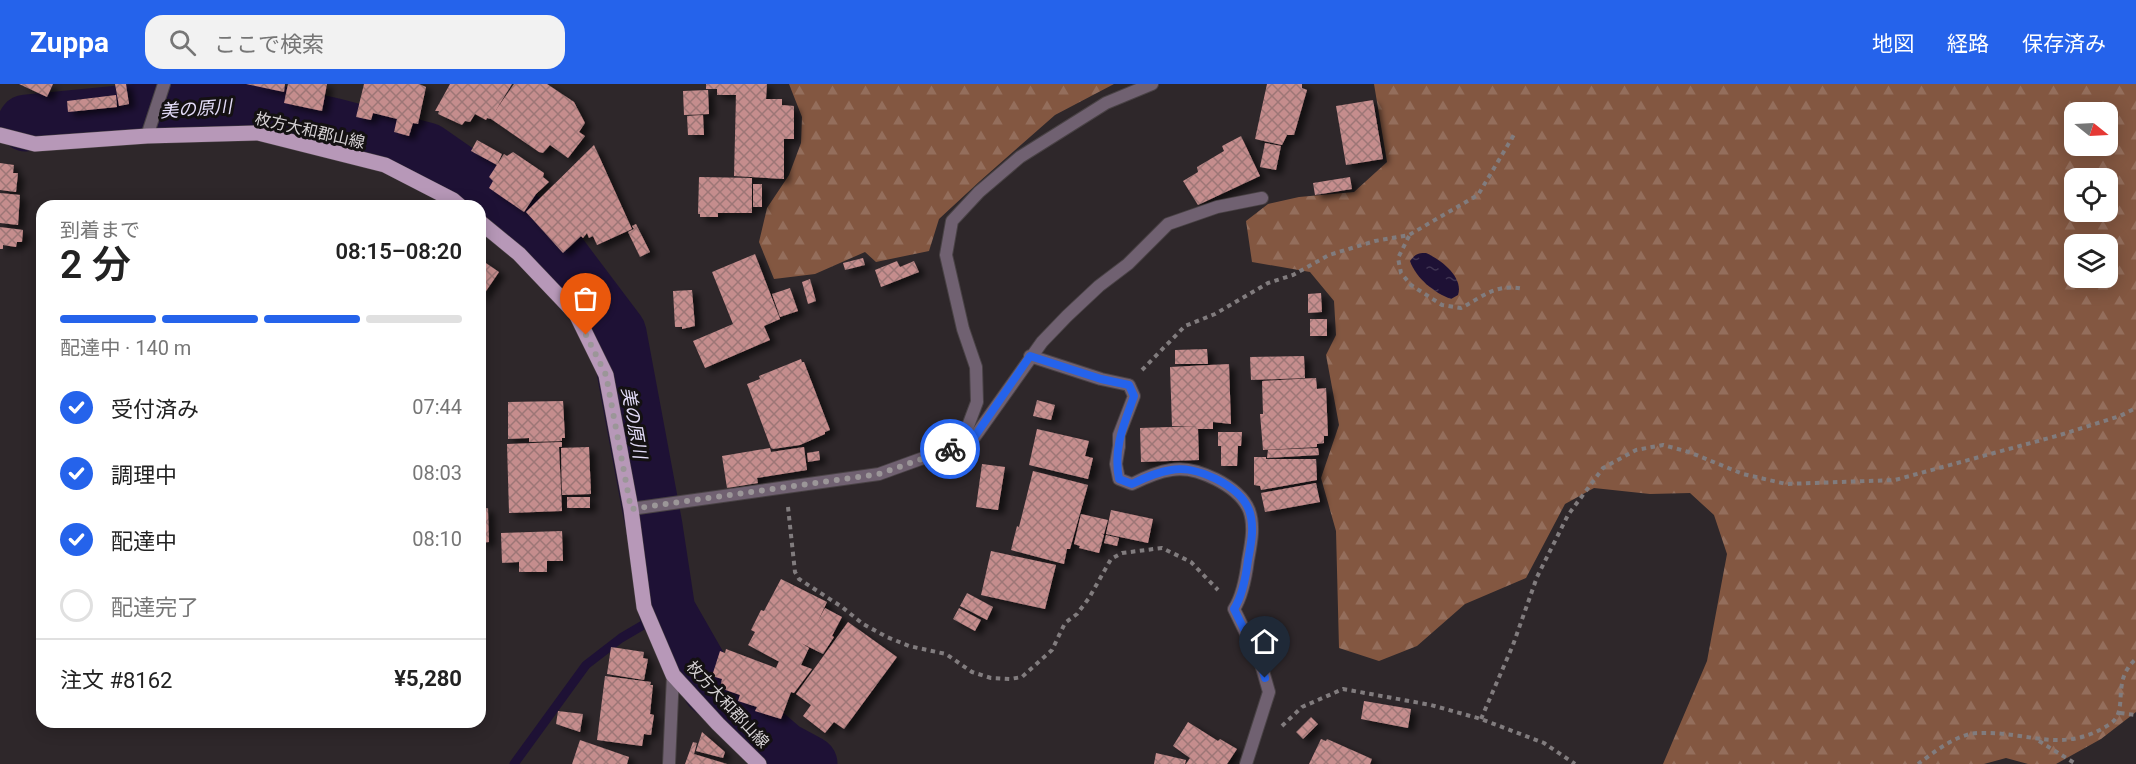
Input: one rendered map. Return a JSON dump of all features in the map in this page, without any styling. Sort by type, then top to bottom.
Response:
[{"type":"main road","name":"枚方大和郡山線","points":[[0,135],[35,144],[147,136],[258,133],[385,165],[453,200]]},
{"type":"main road","name":"枚方大和郡山線","points":[[486,227],[519,254],[576,314],[606,375],[631,509],[644,607],[673,675],[759,764]]},
{"type":"street","points":[[147,136],[164,84]]},
{"type":"street","points":[[951,448],[968,426],[977,402],[976,367],[963,329],[946,255],[952,221],[979,192],[1020,157],[1106,102],[1152,84]]},
{"type":"street","points":[[631,509],[879,474],[971,442],[1030,356],[1067,316],[1099,286],[1128,264],[1168,224],[1217,207],[1262,198]]},
{"type":"street","points":[[1030,356],[1101,379],[1129,385],[1134,396],[1119,435],[1116,464],[1119,479],[1132,484],[1173,469],[1191,470],[1234,489],[1248,509],[1252,534],[1247,569],[1239,601],[1234,609],[1261,664],[1269,692],[1246,764]]},
{"type":"street","points":[[669,764],[673,675]]},
{"type":"path","points":[[1129,385],[1185,326],[1215,314],[1268,283],[1293,275],[1329,255],[1375,241],[1409,235],[1478,195],[1515,133]]},
{"type":"path","points":[[1409,235],[1398,258],[1401,273],[1411,285],[1442,305],[1461,308],[1487,291],[1513,287],[1524,289]]},
{"type":"path","points":[[1481,719],[1513,645],[1537,577],[1568,515],[1603,468],[1636,450],[1663,445],[1689,452],[1743,474],[1786,484],[1895,480],[2060,435],[2120,416],[2136,408]]},
{"type":"path","points":[[785,488],[795,572],[799,579],[887,638],[946,654],[972,672],[991,678],[1022,677],[1052,650],[1065,623],[1077,614],[1089,598],[1111,559],[1122,553],[1159,547],[1172,552],[1191,562],[1234,609]]},
{"type":"path","points":[[1918,764],[1959,739],[1977,733],[2069,741],[2112,723],[2120,713],[2120,684],[2128,665],[2136,659]]},
{"type":"path","points":[[1278,729],[1302,707],[1343,689],[1431,705],[1481,719],[1544,743],[1575,764]]},
{"type":"path","points":[[2120,713],[2136,715]]},
{"type":"path","points":[[2036,739],[2076,764]]},
{"type":"green space","points":[[789,84],[1114,84],[1055,115],[980,181],[939,219],[929,251],[876,262],[865,252],[815,274],[774,279],[759,242],[767,208],[789,175],[801,143],[802,117]]},
{"type":"green space","points":[[1374,84],[2136,84],[2136,712],[2101,739],[2056,764],[2028,764],[2006,758],[1984,764],[1663,764],[1707,661],[1727,554],[1714,515],[1690,493],[1650,494],[1594,488],[1565,504],[1526,578],[1465,604],[1417,646],[1379,661],[1339,648],[1336,531],[1321,478],[1339,425],[1326,355],[1336,335],[1334,301],[1310,272],[1252,262],[1246,221],[1268,204],[1299,197],[1354,192],[1387,162]]},
{"type":"water","points":[[1426,253],[1444,264],[1454,275],[1458,282],[1458,295],[1451,299],[1445,296],[1432,289],[1417,273],[1410,261],[1417,254]]},
{"type":"building","points":[[19,84],[53,84],[47,97]]},
{"type":"building","points":[[115,84],[126,84],[129,104],[119,106]]},
{"type":"building","points":[[246,84],[285,84],[284,92]]},
{"type":"building","points":[[288,84],[327,84],[322,111],[284,103]]},
{"type":"building","points":[[364,84],[419,84],[426,87],[418,124],[413,123],[409,136],[394,132],[397,119],[373,113],[371,120],[356,117]]},
{"type":"building","points":[[450,84],[512,84],[496,110],[514,84],[547,84],[574,102],[585,123],[579,132],[585,136],[568,158],[550,145],[543,153],[539,152],[491,119],[486,120],[475,114],[470,122],[465,121],[462,125],[438,114],[439,111],[435,111]]},
{"type":"building","points":[[706,84],[767,84],[766,99],[782,99],[782,105],[794,106],[794,139],[784,139],[784,179],[734,176],[736,95],[717,95],[717,89],[706,89]]},
{"type":"building","points":[[1267,84],[1302,84],[1302,88],[1307,90],[1294,135],[1287,135],[1282,145],[1255,139]]},
{"type":"building","points":[[708,90],[709,114],[684,115],[683,91]]},
{"type":"building","points":[[116,95],[117,107],[68,112],[67,101]]},
{"type":"building","points":[[1373,100],[1383,159],[1346,165],[1336,106]]},
{"type":"building","points":[[703,115],[704,135],[688,135],[687,116]]},
{"type":"building","points":[[1241,136],[1260,176],[1198,205],[1183,181],[1198,172],[1197,167],[1224,151],[1222,146]]},
{"type":"building","points":[[477,140],[502,154],[497,165],[471,151]]},
{"type":"building","points":[[1265,143],[1281,146],[1276,170],[1260,167]]},
{"type":"building","points":[[594,145],[632,229],[597,245],[593,236],[589,238],[587,233],[563,253],[526,212]]},
{"type":"building","points":[[513,152],[544,173],[543,177],[549,182],[536,194],[524,212],[489,188],[493,181],[489,177],[504,154],[507,156]]},
{"type":"building","points":[[0,163],[14,165],[13,173],[18,173],[16,192],[0,190]]},
{"type":"building","points":[[699,177],[752,178],[752,213],[718,213],[718,217],[700,217],[698,214]]},
{"type":"building","points":[[1350,177],[1352,189],[1315,195],[1313,183]]},
{"type":"building","points":[[753,184],[762,184],[762,207],[753,207]]},
{"type":"building","points":[[0,193],[20,195],[18,225],[0,223]]},
{"type":"building","points":[[636,224],[650,252],[640,257],[628,232],[634,229],[632,226]]},
{"type":"building","points":[[0,227],[23,230],[22,242],[17,242],[16,247],[3,245],[3,249],[0,249]]},
{"type":"building","points":[[755,254],[780,319],[764,326],[770,340],[705,368],[693,341],[733,324],[712,272]]},
{"type":"building","points":[[863,258],[865,265],[845,270],[843,263]]},
{"type":"building","points":[[897,261],[900,267],[914,261],[919,272],[881,287],[875,270]]},
{"type":"building","points":[[486,263],[499,272],[486,291]]},
{"type":"building","points":[[810,279],[816,301],[808,304],[802,282]]},
{"type":"building","points":[[790,288],[798,311],[780,317],[772,294]]},
{"type":"building","points":[[692,290],[695,326],[682,329],[682,327],[675,327],[673,291]]},
{"type":"building","points":[[1321,293],[1322,312],[1308,313],[1308,294]]},
{"type":"building","points":[[1310,319],[1327,319],[1327,336],[1310,336]]},
{"type":"building","points":[[1207,349],[1208,364],[1175,364],[1175,350]]},
{"type":"building","points":[[1304,356],[1305,378],[1251,380],[1250,357]]},
{"type":"building","points":[[801,359],[830,430],[800,445],[773,449],[747,384],[760,379],[759,376]]},
{"type":"building","points":[[1229,364],[1231,424],[1213,422],[1213,429],[1198,429],[1199,460],[1141,462],[1140,428],[1199,426],[1172,426],[1170,367]]},
{"type":"building","points":[[1316,378],[1317,389],[1326,388],[1328,436],[1324,436],[1324,443],[1317,444],[1317,447],[1263,450],[1260,414],[1263,414],[1262,381]]},
{"type":"building","points":[[1037,400],[1055,405],[1051,420],[1033,416]]},
{"type":"building","points":[[563,401],[565,438],[562,438],[562,441],[529,442],[529,438],[508,439],[508,402]]},
{"type":"building","points":[[1037,429],[1089,441],[1085,456],[1093,458],[1088,479],[1029,465]]},
{"type":"building","points":[[1218,432],[1242,432],[1241,446],[1238,446],[1237,466],[1221,466]]},
{"type":"building","points":[[562,442],[562,447],[559,447],[562,511],[509,513],[507,444]]},
{"type":"building","points":[[589,447],[591,494],[562,495],[561,448]]},
{"type":"building","points":[[804,447],[807,470],[757,478],[758,483],[727,488],[722,456],[770,448],[771,452]]},
{"type":"building","points":[[1318,448],[1319,455],[1267,458],[1268,450]]},
{"type":"building","points":[[819,451],[820,460],[808,462],[807,453]]},
{"type":"building","points":[[1254,457],[1316,459],[1317,480],[1261,490],[1260,486],[1254,485]]},
{"type":"building","points":[[982,464],[1005,467],[998,510],[976,507]]},
{"type":"building","points":[[1033,471],[1088,485],[1064,564],[1011,550]]},
{"type":"building","points":[[1316,483],[1320,502],[1265,512],[1261,493]]},
{"type":"building","points":[[567,497],[590,497],[590,508],[567,508]]},
{"type":"building","points":[[486,508],[488,508],[489,542],[486,542]]},
{"type":"building","points":[[1111,510],[1153,519],[1148,543],[1106,534]]},
{"type":"building","points":[[1081,514],[1108,520],[1104,534],[1101,533],[1104,535],[1099,553],[1079,548],[1080,546],[1074,544]]},
{"type":"building","points":[[562,531],[563,561],[547,561],[547,572],[519,572],[519,562],[502,563],[501,533]]},
{"type":"building","points":[[1106,535],[1119,538],[1117,546],[1104,543]]},
{"type":"building","points":[[991,551],[1056,565],[1045,609],[981,595]]},
{"type":"building","points":[[781,579],[827,602],[818,621],[825,608],[842,617],[832,636],[834,637],[823,654],[801,643],[809,648],[801,665],[812,669],[794,693],[791,692],[781,719],[755,711],[757,707],[738,701],[740,695],[720,688],[722,679],[712,676],[720,651],[725,653],[726,649],[776,668],[779,662],[748,645],[755,632],[751,630],[761,610],[764,611]]},
{"type":"building","points":[[967,593],[993,607],[987,620],[960,606]]},
{"type":"building","points":[[959,608],[981,620],[975,631],[953,619]]},
{"type":"building","points":[[848,622],[897,657],[844,729],[834,722],[825,733],[803,716],[811,705],[796,694]]},
{"type":"building","points":[[611,647],[644,652],[643,658],[648,659],[644,680],[607,674]]},
{"type":"building","points":[[605,676],[651,682],[650,685],[653,685],[650,714],[654,715],[651,735],[644,734],[642,746],[597,740]]},
{"type":"building","points":[[1364,701],[1411,709],[1408,728],[1361,719]]},
{"type":"building","points":[[558,711],[583,714],[580,732],[556,724]]},
{"type":"building","points":[[1311,717],[1318,724],[1303,739],[1296,732]]},
{"type":"building","points":[[1188,722],[1218,741],[1220,739],[1237,749],[1227,764],[1186,764],[1190,758],[1173,746]]},
{"type":"building","points":[[702,732],[725,752],[723,758],[696,751]]},
{"type":"building","points":[[1321,739],[1326,741],[1327,739],[1372,759],[1370,764],[1309,764]]},
{"type":"building","points":[[580,740],[629,757],[627,764],[572,764]]},
{"type":"building","points":[[693,742],[697,743],[694,754],[727,764],[685,764]]},
{"type":"building","points":[[1156,753],[1186,760],[1185,764],[1154,764]]},
{"type":"waterway","name":"美の原川","points":[[26,123],[171,109],[240,106],[332,126],[427,151],[510,209],[560,256],[618,333],[654,526],[667,611],[711,688],[783,750],[809,764]]},
{"type":"waterway","points":[[514,764],[586,665],[621,638],[667,611]]},
{"type":"way so far","points":[[586,335],[606,375],[631,509],[879,474],[950,449]]},
{"type":"route","points":[[950,449],[971,442],[1030,356],[1101,379],[1129,385],[1134,396],[1119,435],[1116,464],[1119,479],[1132,484],[1173,469],[1191,470],[1234,489],[1248,509],[1252,534],[1247,569],[1239,601],[1234,609],[1261,664],[1265,678]]}]
